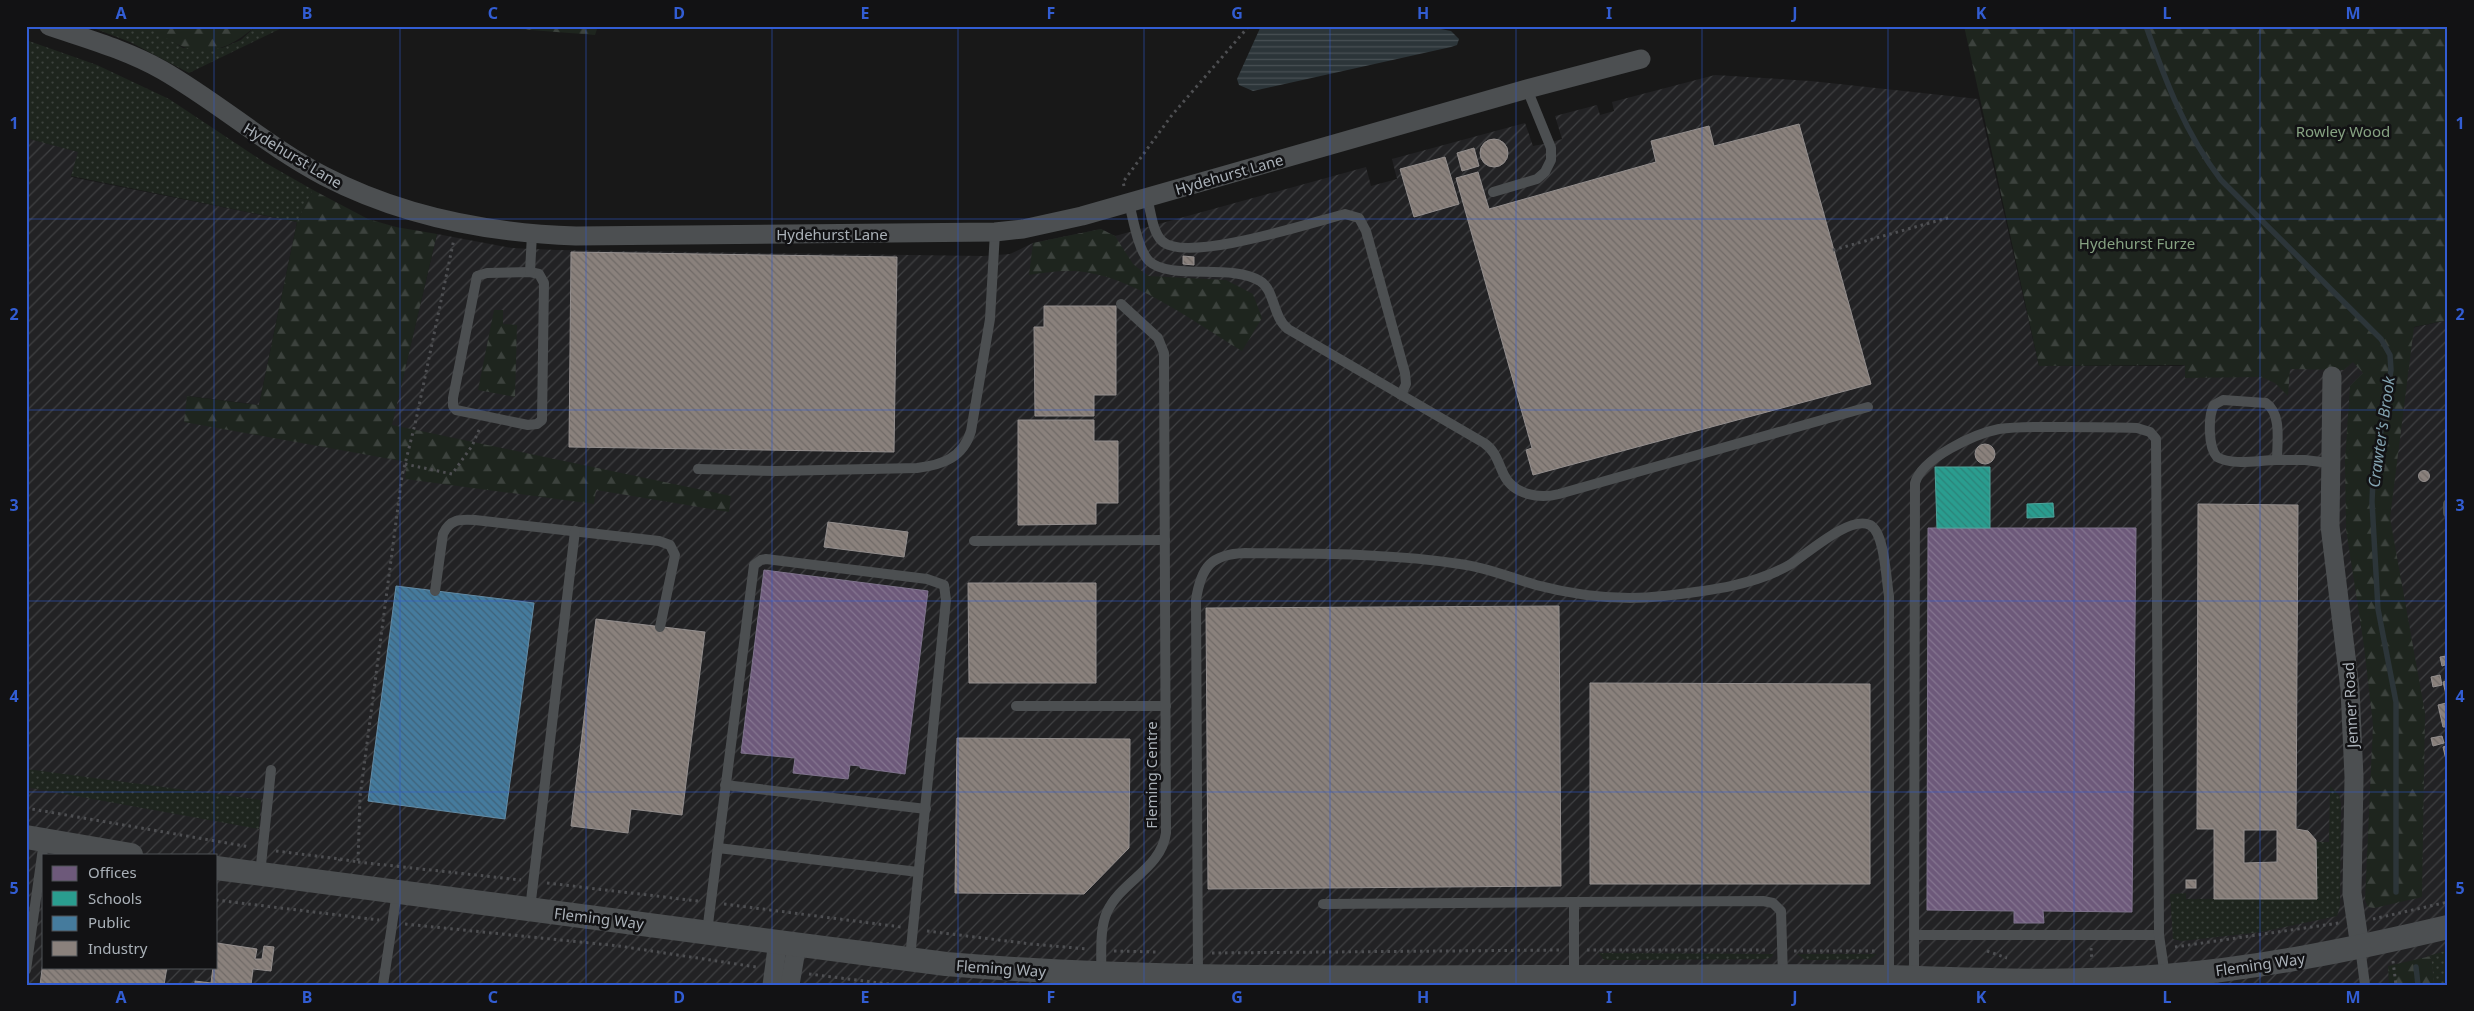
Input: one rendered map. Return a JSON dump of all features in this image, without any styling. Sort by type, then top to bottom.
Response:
[{"type":"street","name":"Hydehurst Lane","points":[[49,26],[108,46],[161,70],[291,157],[349,188],[402,210],[457,224],[532,234],[576,236],[995,232],[1040,226],[1147,198],[1527,89],[1641,59]]},
{"type":"street","name":"Jenner Road","points":[[2332,376],[2329,464],[2330,526],[2347,653],[2353,732],[2352,893],[2354,920],[2360,947]]},
{"type":"street","points":[[33,840],[124,854]]},
{"type":"street","name":"Fleming Way","points":[[218,868],[910,958],[1043,978],[1101,962],[1198,971],[1456,981],[1574,977],[1681,981],[1889,977],[2046,983],[2165,976],[2268,964],[2360,947],[2448,927]]},
{"type":"street","points":[[782,978],[787,943]]},
{"type":"lane","points":[[1493,192],[1537,179],[1545,172],[1551,160],[1551,148],[1527,89]]},
{"type":"lane","points":[[1147,198],[1158,235],[1164,242],[1173,246],[1219,247],[1345,214],[1360,218],[1366,230],[1405,373],[1405,388],[1402,395]]},
{"type":"lane","points":[[1129,203],[1142,246],[1149,261],[1164,268],[1237,273],[1260,281],[1268,290],[1278,318],[1288,329],[1489,446],[1511,485],[1524,492],[1540,496],[1559,494],[1868,407]]},
{"type":"lane","points":[[698,469],[776,471],[916,468],[936,465],[954,457],[967,442],[974,412],[992,304],[995,232]]},
{"type":"lane","points":[[530,272],[532,234]]},
{"type":"lane","points":[[530,272],[539,274],[544,283],[543,418],[537,424],[528,425],[456,410],[453,402],[475,279],[482,273],[530,272]]},
{"type":"lane","name":"Fleming Centre","points":[[1101,962],[1103,928],[1107,911],[1157,856],[1165,838],[1166,706],[1163,347],[1152,331],[1121,304]]},
{"type":"lane","points":[[2278,460],[2277,421],[2274,410],[2269,404],[2260,401],[2228,400],[2219,401],[2214,405],[2211,414],[2212,446],[2216,457],[2235,461],[2305,460],[2329,464]]},
{"type":"lane","points":[[1914,978],[1914,496],[1916,478],[1922,468],[1948,451],[1983,434],[2002,429],[2131,428],[2146,430],[2154,436],[2157,473],[2159,935],[2165,976]]},
{"type":"lane","points":[[2448,504],[2448,514]]},
{"type":"lane","points":[[434,590],[443,534],[446,526],[457,520],[659,541],[670,545],[675,555],[660,627]]},
{"type":"lane","points":[[1198,971],[1196,600],[1207,567],[1215,558],[1245,553],[1429,560],[1474,566],[1584,596],[1645,598],[1761,578],[1791,564],[1842,529],[1862,524],[1872,526],[1879,537],[1888,596],[1889,977]]},
{"type":"lane","points":[[530,909],[575,532]]},
{"type":"lane","points":[[974,541],[1165,540]]},
{"type":"lane","points":[[707,932],[752,570],[756,562],[772,560],[927,579],[944,585],[946,600],[910,958]]},
{"type":"lane","name":"Fleming Centre","points":[[1016,706],[1166,706]]},
{"type":"lane","points":[[260,874],[271,770]]},
{"type":"lane","points":[[725,785],[926,809]]},
{"type":"lane","points":[[26,970],[33,840]]},
{"type":"lane","points":[[718,848],[918,872]]},
{"type":"lane","points":[[383,985],[397,892]]},
{"type":"lane","points":[[1574,902],[1574,977]]},
{"type":"lane","points":[[1323,904],[1773,903],[1780,907],[1782,914],[1778,980]]},
{"type":"lane","points":[[1914,935],[2159,935]]},
{"type":"lane","points":[[2360,947],[2365,985]]},
{"type":"path","points":[[1129,203],[1123,182],[1172,115],[1249,26]]},
{"type":"path","points":[[1833,250],[1951,218]]},
{"type":"path","points":[[358,862],[360,797],[405,464],[457,224]]},
{"type":"path","points":[[405,464],[452,474],[475,440],[483,416]]},
{"type":"path","points":[[26,808],[262,849],[358,862],[710,903],[1031,944],[1101,962]]},
{"type":"path","points":[[337,885],[340,859]]},
{"type":"path","points":[[218,900],[393,922],[619,946],[782,978],[896,985]]},
{"type":"path","points":[[2160,946],[2180,947],[2354,920],[2372,919],[2448,902]]},
{"type":"path","points":[[2092,958],[2091,948],[2101,948]]},
{"type":"path","points":[[1198,971],[1574,950],[1735,950]]},
{"type":"path","points":[[1154,952],[1163,952]]},
{"type":"shaded area","points":[[1261,26],[1425,26],[1451,31],[1459,39],[1457,45],[1451,47],[1253,91],[1239,85],[1237,79]]},
{"type":"shaded area","points":[[1715,75],[1811,81],[1978,99],[2039,366],[2179,366],[2264,360],[2448,320],[2448,985],[26,985],[26,138],[79,152],[71,177],[297,222],[259,405],[188,396],[253,433],[384,457],[437,234],[512,248],[556,250],[983,256],[1010,254],[1033,243],[1101,229],[1115,236],[1366,167],[1371,186],[1397,179],[1392,159],[1525,123],[1533,146],[1549,143],[1562,139],[1555,116],[1597,105],[1600,115],[1614,111],[1612,102]]},
{"type":"green space","points":[[88,26],[149,26],[183,48],[222,48],[241,40],[256,26],[286,26],[189,73],[130,42]]},
{"type":"green space","points":[[149,26],[256,26],[228,45],[203,51],[177,44]]},
{"type":"green space","points":[[481,26],[598,26],[595,35]]},
{"type":"green space","points":[[1964,26],[2448,26],[2448,320],[2414,327],[2390,518],[2425,713],[2422,897],[2374,908],[2368,907],[2365,900],[2373,725],[2364,646],[2346,529],[2345,460],[2350,386],[2363,373],[2353,362],[2344,370],[2290,369],[2288,396],[2275,383],[2261,377],[2185,378],[2185,365],[2039,366]]},
{"type":"green space","points":[[26,40],[97,65],[169,99],[264,162],[313,190],[297,222],[71,176],[78,152],[26,138]]},
{"type":"green space","points":[[313,190],[368,219],[396,227],[437,234],[392,425],[731,496],[729,512],[596,490],[594,504],[405,479],[407,462],[184,422],[187,396],[259,405],[297,222]]},
{"type":"green space","points":[[1101,229],[1115,236],[1133,264],[1148,276],[1226,280],[1253,294],[1262,318],[1242,351],[1148,294],[1109,278],[1075,271],[1029,275],[1033,243]]},
{"type":"green space","points":[[494,310],[503,310],[503,324],[517,325],[515,397],[478,390]]},
{"type":"green space","points":[[26,769],[261,800],[259,829],[26,787]]},
{"type":"green space","points":[[2330,786],[2339,795],[2341,804],[2340,906],[2337,916],[2261,932],[2182,941],[2173,939],[2170,894],[2186,893],[2186,899],[2317,899],[2316,842],[2329,842]]},
{"type":"green space","points":[[2448,950],[2448,960],[2444,964],[2448,967],[2448,983],[2434,985],[2431,956],[2422,958]]},
{"type":"green space","points":[[1599,953],[1774,954],[1771,958],[1764,959],[1609,960],[1603,959]]},
{"type":"green space","points":[[1797,954],[1877,954],[1870,959],[1810,960],[1804,959]]},
{"type":"green space","points":[[2431,956],[2434,985],[2389,985],[2388,966]]},
{"type":"building: Offices","points":[[1928,528],[2136,528],[2132,912],[2043,911],[2044,923],[2014,923],[2014,911],[1927,910]]},
{"type":"building: Offices","points":[[764,570],[928,591],[905,774],[850,765],[848,779],[793,773],[795,758],[741,753]]},
{"type":"building: Schools","points":[[1935,467],[1990,467],[1990,528],[1937,528]]},
{"type":"building: Schools","points":[[2053,503],[2054,517],[2027,518],[2027,504]]},
{"type":"building: Public","points":[[396,586],[534,603],[505,819],[368,801]]},
{"type":"building: Industry","points":[[1799,124],[1871,384],[1533,475],[1526,450],[1532,448],[1456,178],[1478,172],[1489,209],[1656,162],[1651,141],[1709,126],[1714,146]]},
{"type":"building: Industry","points":[[1494,139],[1504,143],[1508,153],[1504,163],[1494,167],[1484,163],[1480,153],[1484,143]]},
{"type":"building: Industry","points":[[1474,148],[1479,166],[1462,171],[1457,153]]},
{"type":"building: Industry","points":[[1445,157],[1459,204],[1414,217],[1400,169]]},
{"type":"building: Industry","points":[[571,252],[897,257],[894,452],[569,447]]},
{"type":"building: Industry","points":[[1183,256],[1194,257],[1194,265],[1183,264]]},
{"type":"building: Industry","points":[[1044,306],[1116,306],[1116,395],[1094,395],[1094,416],[1035,416],[1034,327],[1044,327]]},
{"type":"building: Industry","points":[[1018,420],[1094,420],[1094,441],[1118,441],[1118,503],[1096,503],[1096,524],[1018,525]]},
{"type":"building: Industry","points":[[1981,444],[1989,444],[1995,450],[1995,458],[1989,464],[1981,464],[1975,458],[1975,450]]},
{"type":"building: Industry","points":[[2422,471],[2426,471],[2429,476],[2428,480],[2422,481],[2419,478],[2419,474]]},
{"type":"building: Industry","points":[[2198,504],[2298,505],[2296,829],[2308,831],[2316,840],[2317,899],[2214,899],[2214,829],[2197,829]],"holes":[[[2244,830],[2277,830],[2277,862],[2244,863]]]},
{"type":"building: Industry","points":[[828,522],[908,532],[904,557],[824,547]]},
{"type":"building: Industry","points":[[968,583],[1096,583],[1096,683],[969,683]]},
{"type":"building: Industry","points":[[1559,606],[1561,886],[1208,889],[1206,608]]},
{"type":"building: Industry","points":[[596,619],[705,632],[682,815],[631,809],[628,833],[571,826]]},
{"type":"building: Industry","points":[[2447,656],[2448,664],[2442,666],[2440,657]]},
{"type":"building: Industry","points":[[2440,675],[2442,685],[2433,687],[2431,677]]},
{"type":"building: Industry","points":[[2448,681],[2448,703],[2443,682]]},
{"type":"building: Industry","points":[[1590,683],[1870,684],[1870,884],[1590,884]]},
{"type":"building: Industry","points":[[2446,703],[2448,727],[2443,727],[2438,705]]},
{"type":"building: Industry","points":[[2442,736],[2444,743],[2433,746],[2431,738]]},
{"type":"building: Industry","points":[[957,738],[1130,739],[1129,848],[1084,894],[955,893]]},
{"type":"building: Industry","points":[[2448,745],[2448,768],[2443,747]]},
{"type":"building: Industry","points":[[2186,880],[2196,880],[2196,888],[2186,888]]},
{"type":"building: Industry","points":[[218,943],[257,949],[255,959],[262,959],[264,946],[274,947],[271,971],[253,969],[251,985],[195,985],[195,981],[211,983],[213,968],[218,968]]},
{"type":"building: Industry","points":[[42,968],[167,968],[164,985],[40,985]]},
{"type":"waterway","name":"Crawter's Brook","points":[[2146,26],[2169,87],[2187,125],[2208,162],[2221,180],[2381,339],[2390,355],[2391,370],[2373,479],[2372,502],[2378,609],[2396,702],[2396,892]]},
{"type":"waterway","name":"Crawter's Brook","points":[[2416,967],[2418,985]]},
{"type":"park label","name":"Rowley Wood","points":[[2343,131]]},
{"type":"park label","name":"Hydehurst Furze","points":[[2137,243]]}]
